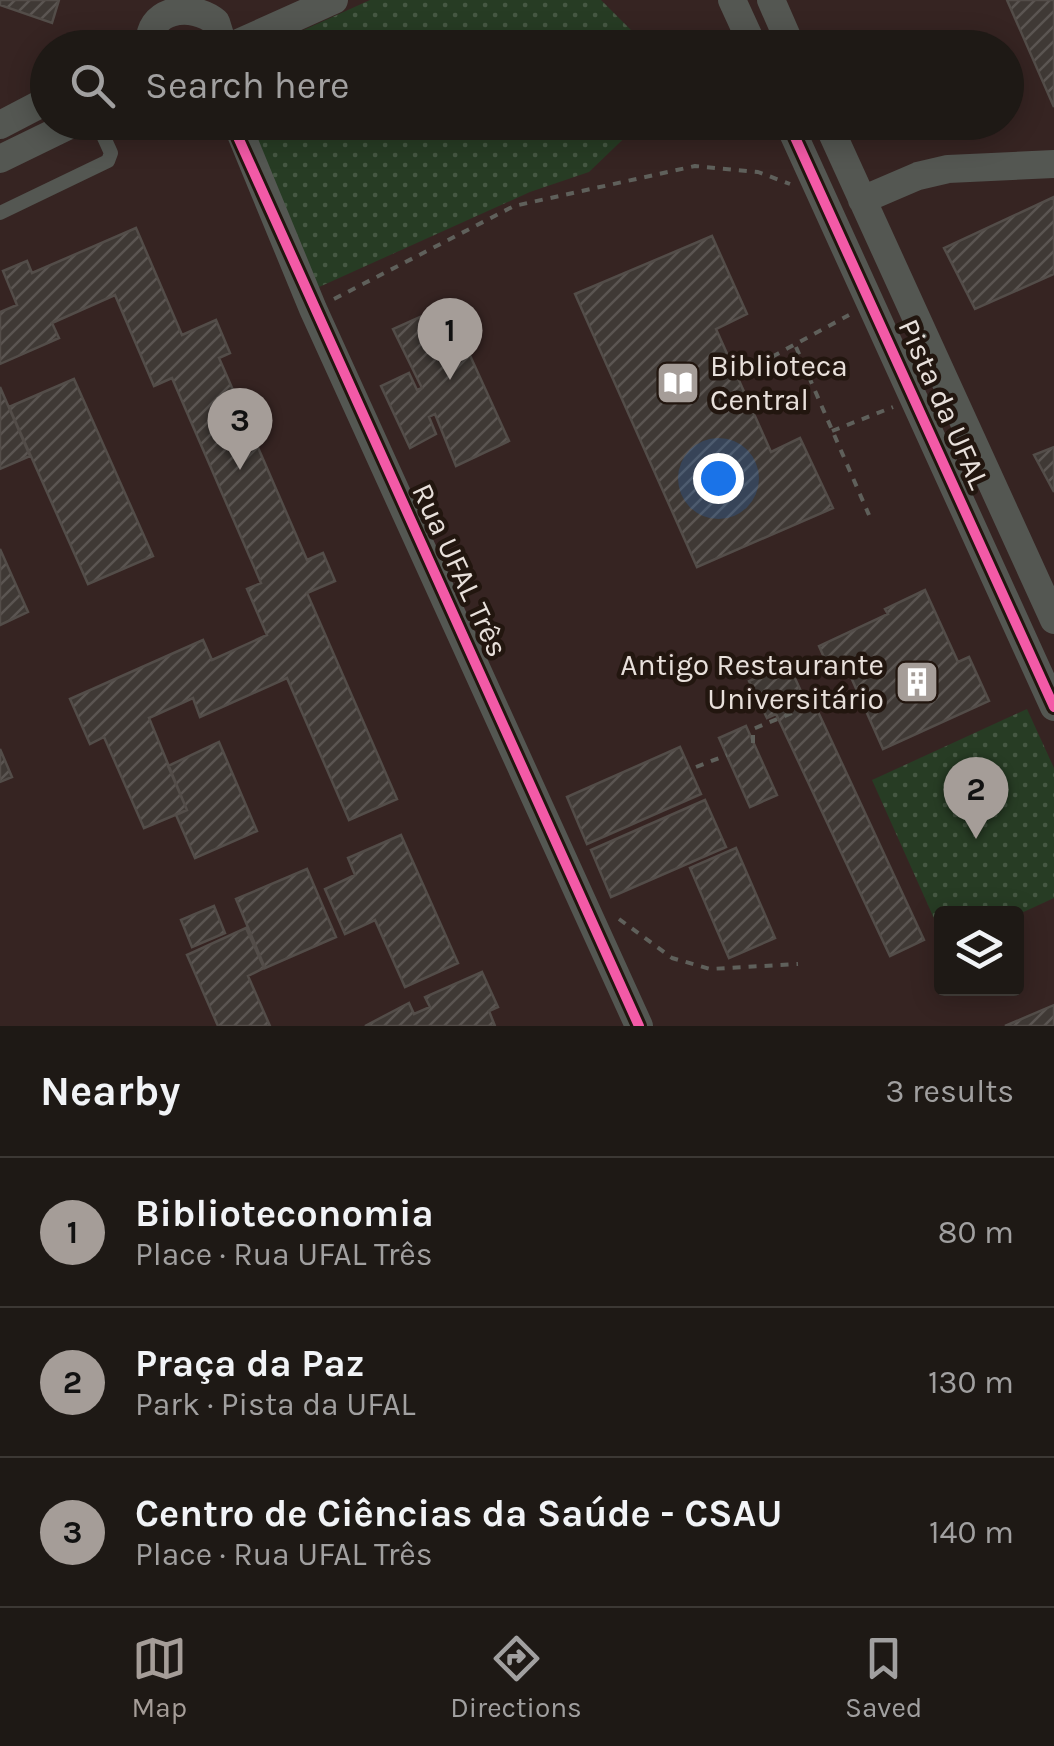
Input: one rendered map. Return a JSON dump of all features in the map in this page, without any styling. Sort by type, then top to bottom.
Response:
[{"type":"street","points":[[150,30],[171,12],[232,0]]},
{"type":"street","points":[[266,30],[334,0]]},
{"type":"street","points":[[732,0],[746,30]]},
{"type":"street","points":[[771,0],[784,30]]},
{"type":"street","points":[[191,7],[216,22],[219,30]]},
{"type":"street","points":[[0,125],[30,109]]},
{"type":"street","points":[[0,158],[38,140]]},
{"type":"street","name":"Rua UFAL Três","points":[[238,140],[639,1026]]},
{"type":"street","name":"Pista da UFAL","points":[[796,140],[1054,707]]},
{"type":"street","name":"Pista da UFAL","points":[[835,140],[1054,620]]},
{"type":"street","points":[[862,200],[918,176],[948,169],[1054,164]]},
{"type":"lane","points":[[0,213],[108,161],[111,153],[105,140]]},
{"type":"path","points":[[313,309],[514,206],[694,166],[758,172],[822,197]]},
{"type":"path","points":[[744,372],[796,347],[870,303]]},
{"type":"path","points":[[796,347],[870,515]]},
{"type":"path","points":[[832,431],[914,399]]},
{"type":"path","points":[[753,743],[753,729],[821,701]]},
{"type":"path","points":[[696,766],[727,756]]},
{"type":"path","points":[[579,890],[672,958],[710,969],[798,964]]},
{"type":"shaded area","points":[[0,0],[1054,0],[1054,1026],[0,1026]]},
{"type":"green space","points":[[370,0],[601,0],[631,30],[304,30]]},
{"type":"green space","points":[[245,140],[622,140],[589,172],[530,192],[308,292]]},
{"type":"green space","points":[[1027,709],[1054,768],[1054,898],[1024,912],[1024,906],[934,906],[934,918],[872,780]]},
{"type":"building","points":[[0,0],[59,0],[52,23],[0,5]]},
{"type":"building","points":[[1007,0],[1054,0],[1054,107],[1024,39],[1024,30],[1020,30]]},
{"type":"building","points":[[1054,197],[1054,274],[975,309],[944,248]]},
{"type":"building","points":[[136,228],[182,335],[216,320],[230,353],[219,358],[307,560],[323,553],[335,581],[307,593],[397,799],[349,820],[287,678],[200,717],[193,698],[149,718],[187,810],[144,828],[104,737],[90,744],[70,699],[203,640],[212,660],[267,635],[247,589],[261,583],[172,378],[154,386],[115,295],[52,323],[59,338],[0,364],[0,312],[17,305],[3,271],[27,261],[32,273]]},
{"type":"building","name":"Biblioteca Central","points":[[712,236],[747,314],[716,329],[771,452],[800,438],[833,508],[697,567],[575,294]]},
{"type":"building","points":[[447,305],[509,441],[456,466],[435,414],[429,417],[436,434],[410,448],[381,386],[409,373],[417,390],[422,388],[393,329]]},
{"type":"building","points":[[74,379],[153,556],[88,584],[9,407]]},
{"type":"building","points":[[0,387],[30,456],[0,469]]},
{"type":"building","points":[[1054,447],[1054,492],[1034,455]]},
{"type":"building","points":[[0,549],[28,612],[0,625]]},
{"type":"building","name":"Antigo Restaurante Universitário","points":[[925,590],[958,662],[969,657],[989,701],[883,749],[842,657],[827,664],[819,646],[888,614],[885,609]]},
{"type":"building","points":[[788,663],[805,700],[810,697],[814,703],[924,940],[890,956],[776,714],[767,718],[749,681]]},
{"type":"building","points":[[746,726],[777,795],[750,807],[719,738]]},
{"type":"building","points":[[219,742],[257,831],[195,858],[176,815],[187,810],[168,766]]},
{"type":"building","points":[[680,747],[701,794],[587,844],[567,797]]},
{"type":"building","points":[[0,749],[12,777],[0,782]]},
{"type":"building","points":[[705,800],[726,847],[611,897],[591,850]]},
{"type":"building","points":[[401,835],[458,963],[405,987],[375,920],[345,934],[325,889],[355,875],[348,858]]},
{"type":"building","points":[[736,848],[775,938],[729,958],[690,868]]},
{"type":"building","points":[[307,869],[336,937],[265,968],[236,899]]},
{"type":"building","points":[[214,906],[225,933],[192,947],[181,920]]},
{"type":"building","points":[[246,928],[264,968],[248,976],[270,1026],[218,1026],[187,955]]},
{"type":"building","points":[[482,972],[498,1007],[489,1011],[495,1026],[365,1026],[409,1003],[414,1014],[430,1007],[425,997]]},
{"type":"building","points":[[1054,1005],[1054,1026],[1005,1026]]},
{"type":"cycle path","points":[[239,140],[639,1026]]},
{"type":"cycle path","points":[[796,140],[1054,707]]},
{"type":"place","name":"Biblioteconomia","points":[[450,380]]},
{"type":"place","name":"Biblioteca Central","points":[[678,383]]},
{"type":"place","name":"Centro de Ciências da Saúde - CSAU","points":[[240,470]]},
{"type":"place","name":"Antigo Restaurante Universitário","points":[[917,682]]},
{"type":"place","name":"Praça da Paz","points":[[976,839]]}]
